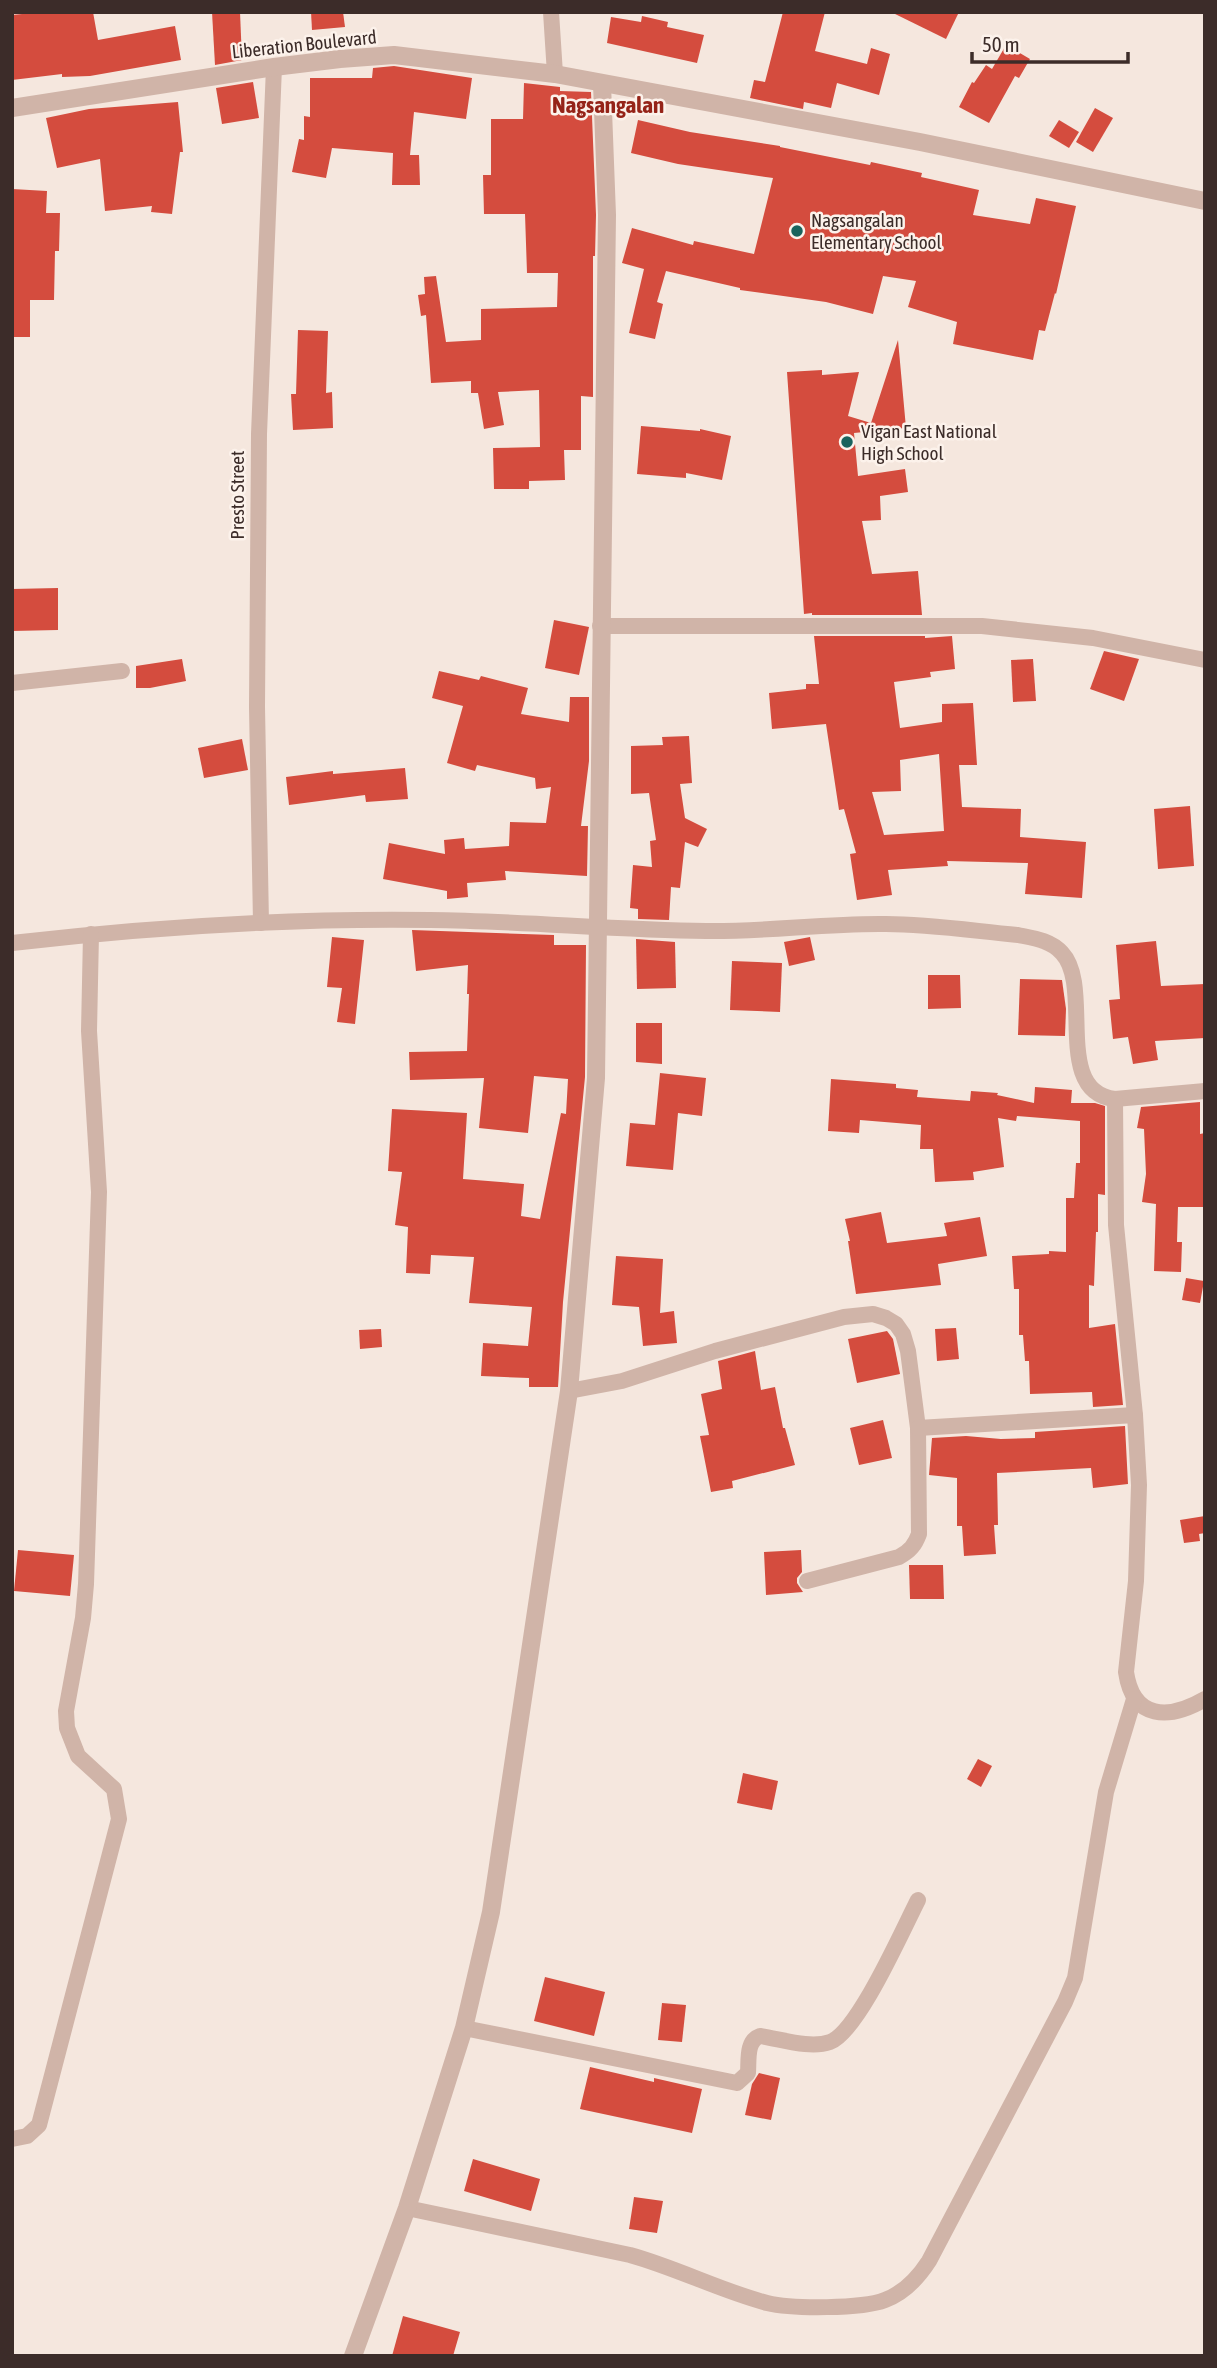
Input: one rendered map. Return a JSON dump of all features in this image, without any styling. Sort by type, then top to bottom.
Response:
[{"type":"street","points":[[551,12],[555,74]]},
{"type":"street","name":"Liberation Boulevard","points":[[12,108],[274,67],[394,55],[555,74],[920,142],[1205,201]]},
{"type":"street","name":"Presto Street","points":[[261,923],[257,707],[259,434],[274,67]]},
{"type":"street","points":[[353,2356],[407,2208],[464,2028],[491,1912],[569,1391],[596,1078],[607,215],[602,84]]},
{"type":"street","points":[[600,626],[982,626],[1093,638],[1205,660]]},
{"type":"street","points":[[12,683],[122,671]]},
{"type":"street","points":[[12,943],[203,925],[432,920],[709,932],[886,924],[1036,938],[1061,952],[1069,962],[1073,979],[1079,1054],[1086,1082],[1099,1095],[1115,1099],[1205,1091]]},
{"type":"street","points":[[12,2138],[27,2136],[39,2125],[119,1819],[114,1789],[78,1756],[66,1720],[86,1584],[99,1192],[89,1031],[91,934]]},
{"type":"street","points":[[1115,1099],[1116,1225],[1135,1415],[1139,1485],[1136,1567],[1126,1672],[1134,1699],[1146,1708],[1160,1713],[1175,1713],[1205,1699]]},
{"type":"street","points":[[569,1391],[622,1381],[715,1351],[844,1317],[873,1314],[896,1324],[903,1334],[908,1351],[918,1428],[919,1534],[915,1544],[899,1557],[807,1581]]},
{"type":"street","points":[[918,1428],[1135,1415]]},
{"type":"street","points":[[407,2208],[630,2255],[663,2264],[768,2304],[798,2307],[868,2304],[885,2301],[901,2292],[919,2276],[929,2261],[1065,2002],[1075,1978],[1106,1792],[1134,1699]]},
{"type":"street","points":[[464,2028],[737,2083],[748,2073],[750,2043],[755,2038],[760,2036],[812,2044],[825,2043],[842,2034],[862,2009],[918,1900]]},
{"type":"building","points":[[93,12],[98,40],[175,26],[181,60],[90,76],[62,77],[62,74],[12,80],[12,15]]},
{"type":"building","points":[[212,12],[240,12],[242,60],[215,65]]},
{"type":"building","points":[[311,12],[343,12],[345,27],[312,30]]},
{"type":"building","points":[[783,12],[825,12],[815,51],[867,64],[871,48],[890,54],[879,95],[837,83],[831,108],[804,102],[803,109],[750,98],[754,80],[765,82]]},
{"type":"building","points":[[891,12],[959,12],[946,39]]},
{"type":"building","points":[[642,16],[668,22],[667,27],[704,35],[697,63],[607,43],[611,17],[641,22]]},
{"type":"building","points":[[1006,45],[1030,59],[1019,78],[1015,76],[989,123],[959,107],[972,82],[974,83],[986,65],[992,69]]},
{"type":"building","points":[[394,66],[472,78],[466,119],[414,112],[410,155],[419,155],[420,185],[392,185],[393,153],[332,148],[326,178],[292,172],[299,139],[304,140],[304,116],[310,117],[310,78],[372,78],[373,68]]},
{"type":"building","points":[[253,82],[259,118],[222,124],[216,88]]},
{"type":"building","points":[[524,83],[560,87],[560,91],[591,92],[596,215],[593,256],[593,397],[581,396],[581,450],[564,450],[565,480],[529,481],[529,489],[494,489],[493,448],[540,447],[539,390],[498,392],[504,425],[484,429],[478,393],[471,393],[471,381],[431,383],[426,315],[421,316],[418,295],[425,294],[424,277],[436,276],[446,342],[481,340],[481,309],[557,307],[558,273],[527,273],[525,214],[484,214],[483,175],[491,175],[491,119],[523,119]]},
{"type":"building","points":[[178,102],[183,152],[180,152],[172,214],[151,212],[152,206],[105,211],[100,159],[57,168],[46,118],[89,109]]},
{"type":"building","points":[[1095,108],[1113,118],[1093,152],[1076,142]]},
{"type":"building","name":"Nagsangalan Elementary School","points":[[638,120],[690,132],[922,173],[921,177],[979,190],[973,215],[1030,224],[1036,198],[1076,206],[1056,294],[1045,331],[1039,330],[1033,360],[953,344],[957,322],[908,307],[916,281],[883,276],[873,314],[826,302],[740,290],[666,271],[657,302],[663,304],[655,339],[629,333],[644,269],[622,263],[632,228],[693,245],[694,241],[754,254],[773,178],[678,164],[631,153]]},
{"type":"building","points":[[1059,120],[1079,132],[1069,148],[1049,136]]},
{"type":"building","points":[[12,189],[47,191],[46,213],[60,213],[59,251],[55,251],[54,300],[30,300],[30,337],[12,337]]},
{"type":"building","points":[[298,330],[328,331],[326,393],[332,392],[333,428],[293,430],[291,394],[296,394]]},
{"type":"building","points":[[898,340],[906,428],[854,433],[858,476],[905,469],[908,492],[880,496],[881,520],[862,521],[872,574],[918,571],[922,615],[804,614],[787,372],[822,370],[822,375],[859,372],[848,416],[871,423]]},
{"type":"building","points":[[641,426],[700,429],[731,436],[722,480],[686,473],[686,478],[637,474]]},
{"type":"building","points":[[58,588],[58,630],[12,631],[12,589]]},
{"type":"building","points":[[554,620],[589,627],[579,675],[545,668]]},
{"type":"building","points":[[814,636],[952,636],[955,669],[930,672],[931,677],[894,682],[900,728],[942,722],[942,704],[973,703],[977,765],[959,765],[962,807],[1021,809],[1020,837],[1086,842],[1082,898],[1025,894],[1028,863],[947,861],[948,866],[888,870],[892,895],[857,900],[850,854],[856,853],[844,809],[839,810],[826,724],[772,729],[769,693],[806,689],[806,684],[819,684]],"holes":[[[939,754],[944,831],[884,835],[872,792],[901,791],[900,760]]]},
{"type":"building","points":[[1104,651],[1139,659],[1124,701],[1090,689]]},
{"type":"building","points":[[182,659],[186,681],[136,688],[136,666]]},
{"type":"building","points":[[1033,659],[1036,701],[1013,702],[1011,660]]},
{"type":"building","points":[[439,671],[479,680],[481,676],[528,688],[521,714],[569,722],[570,697],[589,697],[589,761],[581,826],[588,826],[587,876],[505,871],[506,880],[467,883],[468,897],[447,899],[447,891],[383,879],[389,843],[445,854],[444,840],[464,838],[465,849],[509,846],[510,822],[546,823],[551,787],[536,789],[535,778],[477,765],[475,771],[447,763],[463,706],[432,698]]},
{"type":"building","points":[[689,736],[692,783],[680,784],[685,818],[707,829],[698,847],[685,842],[680,888],[671,887],[669,920],[638,919],[638,909],[630,908],[633,865],[652,867],[650,841],[656,840],[649,793],[631,794],[631,746],[663,745],[662,737]]},
{"type":"building","points":[[242,739],[248,770],[204,778],[198,748]]},
{"type":"building","points":[[405,768],[408,799],[366,802],[365,795],[289,805],[286,777],[333,771],[333,774]]},
{"type":"building","points":[[1190,806],[1194,866],[1158,869],[1154,809]]},
{"type":"building","points":[[412,930],[554,935],[554,945],[586,945],[585,1077],[563,1302],[558,1387],[529,1387],[529,1378],[481,1376],[483,1343],[528,1346],[532,1307],[469,1303],[474,1257],[431,1255],[430,1274],[406,1273],[408,1227],[395,1225],[402,1172],[388,1171],[392,1109],[467,1113],[463,1179],[524,1184],[521,1216],[540,1219],[561,1113],[566,1114],[568,1079],[534,1076],[528,1133],[479,1128],[484,1078],[410,1080],[409,1052],[467,1051],[469,994],[468,965],[416,971]]},
{"type":"building","points":[[332,937],[364,940],[355,1024],[337,1022],[342,988],[327,987]]},
{"type":"building","points":[[810,937],[815,960],[789,966],[784,942]]},
{"type":"building","points":[[636,939],[675,942],[676,988],[637,989]]},
{"type":"building","points":[[1156,941],[1161,986],[1205,984],[1205,1038],[1155,1041],[1158,1060],[1133,1064],[1128,1037],[1113,1039],[1109,1000],[1120,999],[1116,945]]},
{"type":"building","points":[[732,961],[782,963],[780,1012],[730,1010]]},
{"type":"building","points":[[928,975],[960,975],[961,1008],[928,1009]]},
{"type":"building","points":[[1020,979],[1062,980],[1066,1009],[1065,1036],[1018,1035]]},
{"type":"building","points":[[636,1023],[662,1023],[662,1064],[636,1062]]},
{"type":"building","points":[[660,1073],[706,1078],[702,1116],[678,1113],[673,1170],[626,1166],[630,1123],[655,1125]]},
{"type":"building","points":[[831,1079],[896,1084],[896,1088],[918,1090],[917,1097],[970,1101],[971,1091],[998,1093],[997,1095],[1034,1103],[1035,1087],[1072,1090],[1071,1103],[1095,1103],[1105,1106],[1105,1195],[1098,1194],[1094,1286],[1089,1285],[1089,1328],[1115,1324],[1123,1405],[1093,1407],[1092,1392],[1030,1394],[1029,1361],[1025,1361],[1023,1335],[1019,1335],[1019,1289],[1014,1289],[1012,1256],[1049,1254],[1049,1251],[1066,1252],[1066,1198],[1074,1198],[1076,1163],[1080,1163],[1080,1121],[1017,1116],[1016,1121],[998,1118],[1004,1167],[973,1172],[974,1180],[935,1182],[933,1149],[920,1149],[921,1125],[860,1120],[859,1133],[828,1131]]},
{"type":"building","points":[[1200,1102],[1200,1134],[1205,1133],[1205,1207],[1178,1207],[1177,1242],[1182,1242],[1181,1272],[1154,1271],[1156,1204],[1142,1202],[1146,1174],[1144,1129],[1137,1128],[1141,1107]]},
{"type":"building","points":[[881,1212],[887,1243],[947,1236],[944,1223],[980,1217],[987,1256],[938,1264],[941,1285],[856,1294],[845,1219]]},
{"type":"building","points":[[616,1256],[663,1259],[660,1313],[674,1311],[677,1343],[643,1346],[639,1307],[612,1305]]},
{"type":"building","points":[[1186,1278],[1204,1281],[1200,1303],[1182,1300]]},
{"type":"building","points":[[956,1328],[959,1359],[937,1361],[935,1329]]},
{"type":"building","points":[[381,1329],[382,1347],[360,1349],[359,1330]]},
{"type":"building","points":[[887,1331],[893,1339],[900,1374],[857,1383],[848,1339]]},
{"type":"building","points":[[755,1351],[761,1390],[775,1387],[783,1428],[795,1465],[732,1481],[733,1488],[711,1492],[700,1436],[709,1435],[701,1394],[722,1389],[718,1361]]},
{"type":"building","points":[[883,1420],[892,1458],[859,1465],[850,1428]]},
{"type":"building","points":[[1125,1426],[1128,1484],[1093,1488],[1091,1468],[997,1473],[998,1525],[994,1525],[996,1554],[964,1556],[962,1526],[957,1526],[957,1478],[929,1475],[932,1438],[1035,1438],[1035,1432]]},
{"type":"building","points":[[1205,1516],[1205,1533],[1199,1534],[1200,1541],[1184,1543],[1180,1520]]},
{"type":"building","points":[[18,1550],[74,1555],[70,1596],[14,1591]]},
{"type":"building","points":[[801,1550],[802,1572],[797,1583],[803,1592],[766,1595],[764,1552]]},
{"type":"building","points":[[909,1565],[943,1565],[944,1599],[910,1599]]},
{"type":"building","points":[[978,1759],[992,1766],[981,1787],[967,1779]]},
{"type":"building","points":[[743,1773],[778,1781],[772,1810],[737,1803]]},
{"type":"building","points":[[545,1977],[605,1992],[594,2036],[534,2021]]},
{"type":"building","points":[[662,2003],[686,2005],[682,2042],[658,2040]]},
{"type":"building","points":[[590,2067],[654,2082],[654,2078],[702,2089],[692,2133],[580,2109]]},
{"type":"building","points":[[759,2073],[780,2078],[771,2120],[745,2115],[752,2084]]},
{"type":"building","points":[[473,2159],[540,2179],[531,2211],[464,2191]]},
{"type":"building","points":[[634,2197],[663,2201],[657,2233],[629,2229]]},
{"type":"building","points":[[403,2316],[460,2332],[453,2356],[392,2356]]},
{"type":"place","name":"Nagsangalan Elementary School","points":[[797,231]]},
{"type":"place","name":"Vigan East National High School","points":[[847,442]]},
{"type":"district","name":"Nagsangalan","points":[[608,105]]}]
